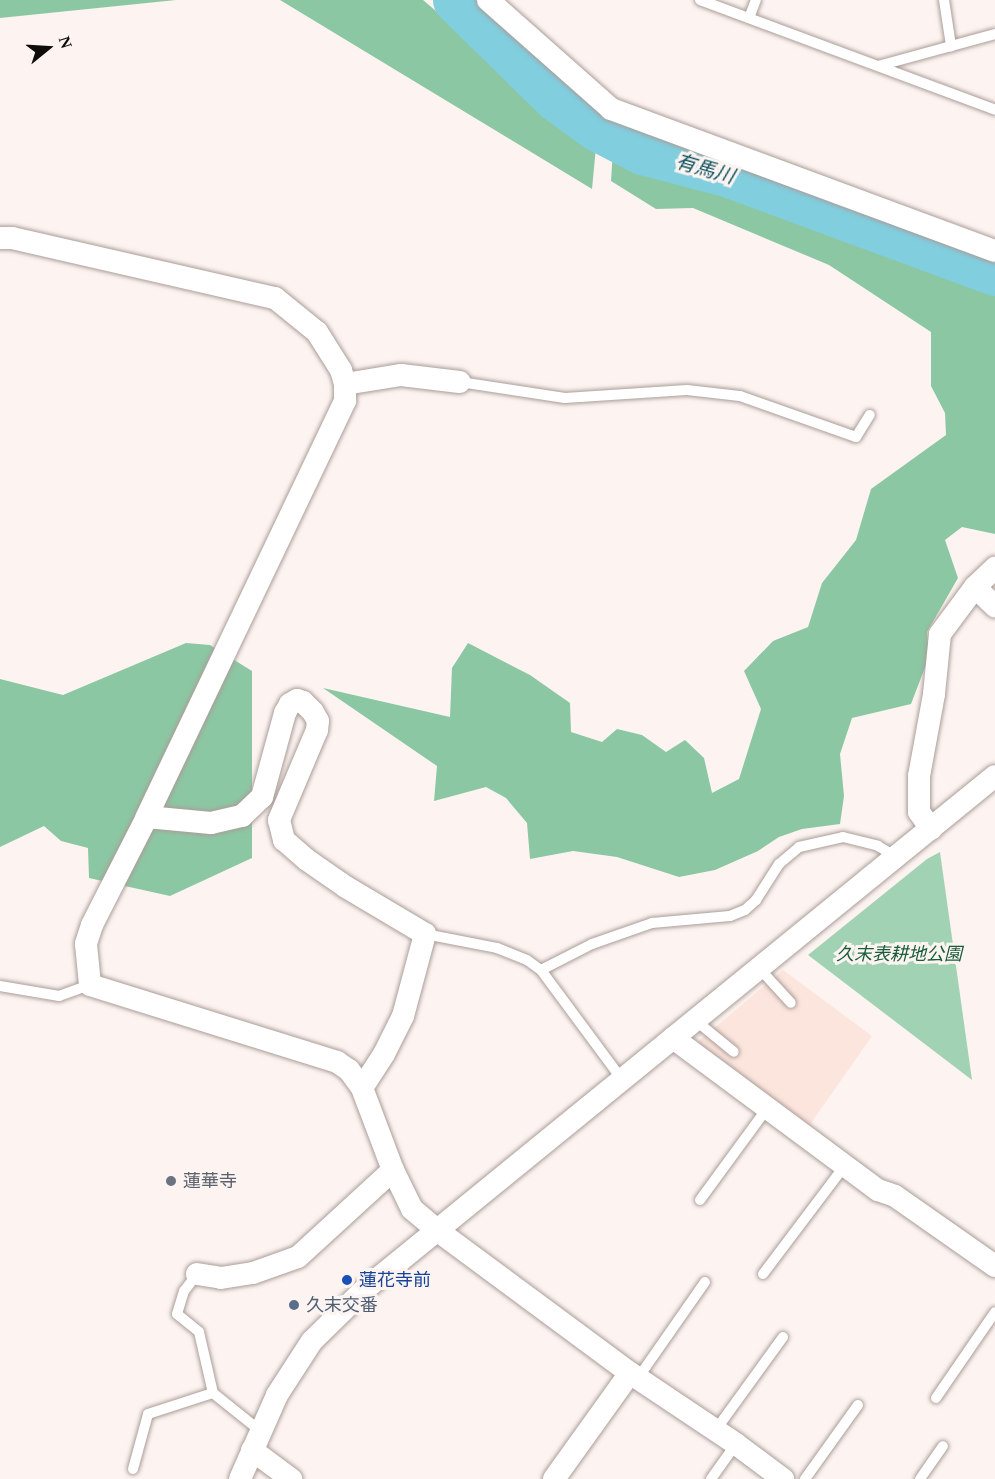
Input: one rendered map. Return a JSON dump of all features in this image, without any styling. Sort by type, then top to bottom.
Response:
[{"type":"street","points":[[488,0],[611,108],[995,251]]},
{"type":"street","points":[[0,238],[12,238],[275,298],[317,332],[341,370],[345,384],[345,401],[147,817],[92,925],[86,944],[90,985],[337,1062],[350,1070],[362,1088],[393,1170],[412,1209],[438,1231],[634,1376],[736,1444],[783,1479]]},
{"type":"street","points":[[345,384],[401,375],[460,382]]},
{"type":"street","points":[[931,829],[919,812],[919,776],[934,694],[940,633],[975,587],[995,568]]},
{"type":"street","points":[[975,587],[995,606]]},
{"type":"street","points":[[147,817],[211,823],[242,816],[262,797],[285,713],[291,704],[297,700],[303,702],[314,712],[318,721],[317,730],[279,820],[284,840],[307,860],[346,887],[424,934],[403,1017],[384,1054],[362,1088]]},
{"type":"street","points":[[240,1479],[277,1395],[312,1341],[365,1289],[621,1078],[674,1038],[995,776]]},
{"type":"street","points":[[674,1038],[878,1190],[895,1196],[995,1266]]},
{"type":"street","points":[[197,1274],[221,1278],[243,1275],[298,1257],[393,1170]]},
{"type":"street","points":[[554,1479],[634,1376]]},
{"type":"street","points":[[256,1440],[291,1479]]},
{"type":"lane","points":[[700,0],[995,110]]},
{"type":"lane","points":[[749,18],[756,0]]},
{"type":"lane","points":[[944,0],[951,46]]},
{"type":"lane","points":[[877,66],[995,34]]},
{"type":"lane","points":[[460,382],[565,398],[687,390],[740,396],[856,437],[870,415]]},
{"type":"lane","points":[[541,970],[592,944],[652,923],[730,916],[745,910],[756,900],[779,864],[799,848],[843,837],[878,846],[897,857]]},
{"type":"lane","points":[[424,934],[497,948],[527,960],[541,970],[621,1078]]},
{"type":"lane","points":[[759,968],[791,1003]]},
{"type":"lane","points":[[0,986],[59,996],[90,985]]},
{"type":"lane","points":[[695,1020],[734,1052]]},
{"type":"lane","points":[[700,1200],[768,1107]]},
{"type":"lane","points":[[763,1274],[845,1164]]},
{"type":"lane","points":[[197,1274],[184,1291],[177,1314],[199,1332],[213,1393],[256,1440]]},
{"type":"lane","points":[[634,1376],[705,1282]]},
{"type":"lane","points":[[936,1398],[995,1312]]},
{"type":"lane","points":[[715,1431],[783,1337]]},
{"type":"lane","points":[[133,1470],[148,1414],[213,1393]]},
{"type":"lane","points":[[805,1479],[858,1405]]},
{"type":"lane","points":[[711,1479],[736,1444]]},
{"type":"lane","points":[[920,1479],[944,1446]]},
{"type":"shaded area","points":[[783,970],[872,1036],[807,1129],[693,1046]]},
{"type":"green space","points":[[0,0],[176,0],[0,18]]},
{"type":"green space","points":[[280,0],[423,0],[596,147],[592,189]]},
{"type":"green space","points":[[613,150],[909,254],[984,282],[995,290],[995,534],[962,527],[945,540],[958,578],[927,632],[929,657],[911,704],[852,718],[840,754],[844,796],[840,824],[802,829],[779,837],[758,851],[715,870],[679,877],[617,857],[573,851],[530,859],[527,823],[506,798],[486,787],[434,801],[437,766],[323,688],[450,717],[452,668],[468,643],[530,675],[570,703],[571,732],[602,742],[617,729],[642,735],[666,752],[685,740],[704,758],[712,793],[739,779],[761,709],[744,671],[773,641],[808,627],[822,583],[856,540],[871,489],[946,435],[945,413],[931,386],[931,332],[829,265],[693,208],[656,209],[611,181]]},
{"type":"green space","points":[[186,643],[210,645],[252,671],[252,858],[170,896],[89,878],[88,848],[61,841],[44,826],[0,847],[0,679],[63,695]]},
{"type":"green space","name":"久末表耕地公園","points":[[940,852],[972,1080],[808,955],[927,859]]},
{"type":"waterway","name":"有馬川","points":[[455,0],[555,98],[596,128],[642,152],[726,174],[995,273]]},
{"type":"place","name":"蓮華寺","points":[[171,1181]]},
{"type":"place","name":"蓮花寺前","points":[[347,1280]]},
{"type":"place","name":"久末交番","points":[[294,1305]]}]
